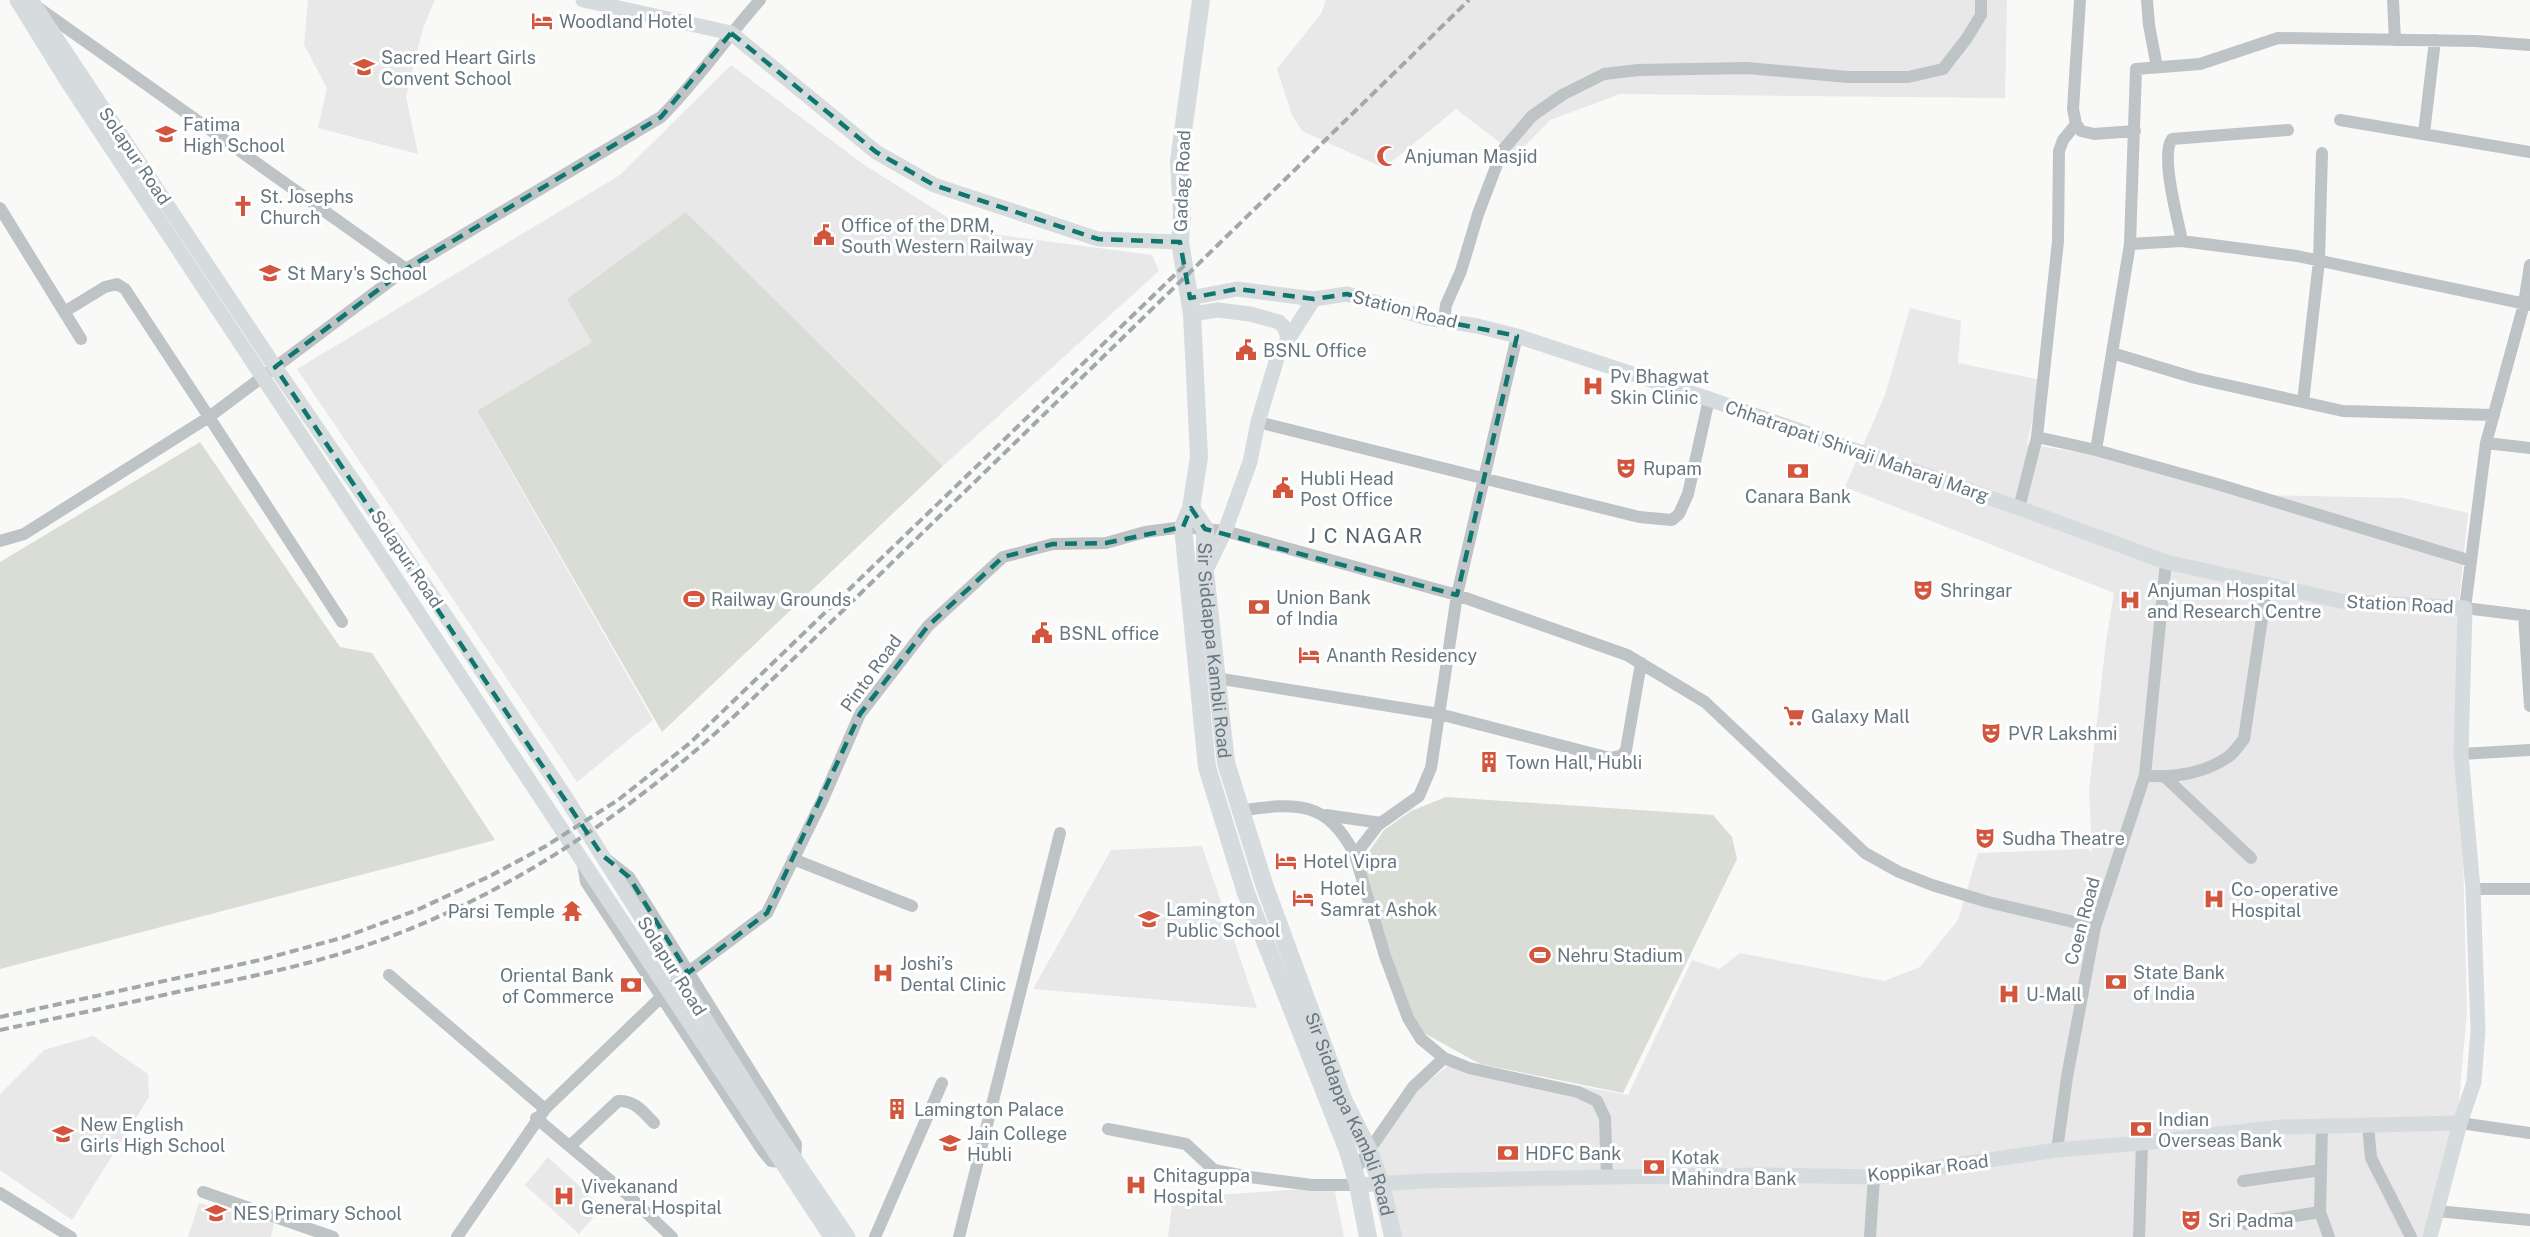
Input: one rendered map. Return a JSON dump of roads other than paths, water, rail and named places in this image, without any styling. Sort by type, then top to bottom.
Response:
[{"type":"highway","name":"Gadag Road","points":[[1191,508],[1199,457],[1191,306],[1180,242],[1182,213],[1179,161],[1196,28],[1203,0]]},
{"type":"highway","name":"Sir Siddappa Kambli Road","points":[[1191,508],[1183,527],[1207,767],[1246,893],[1356,1179],[1368,1237]]},
{"type":"highway","name":"Sir Siddappa Kambli Road","points":[[1191,508],[1205,529],[1205,571],[1226,763],[1265,887],[1342,1099],[1369,1151],[1381,1184],[1393,1237]]},
{"type":"main road","name":"Solapur Road","points":[[17,0],[67,81],[268,372],[437,603],[602,855],[766,1129]]},
{"type":"main road","points":[[583,0],[731,33],[876,152],[934,185],[1098,239],[1180,242]]},
{"type":"main road","name":"Solapur Road","points":[[32,2],[546,808],[766,1129]]},
{"type":"main road","name":"Station Road","points":[[1191,306],[1237,289],[1314,299],[1347,294],[1427,318],[1478,326]]},
{"type":"main road","points":[[1205,571],[1225,531],[1250,462],[1258,422],[1278,355],[1314,299]]},
{"type":"main road","points":[[1191,306],[1250,314],[1279,322],[1285,328],[1288,339]]},
{"type":"main road","name":"Chhatrapati Shivaji Maharaj Marg","points":[[1478,326],[1517,336],[1709,399],[2166,562]]},
{"type":"main road","name":"Station Road","points":[[2166,562],[2341,601],[2465,608]]},
{"type":"main road","points":[[2430,1237],[2460,1123],[2474,1082],[2478,1030],[2473,889],[2461,754],[2465,608]]},
{"type":"main road","name":"Koppikar Road","points":[[1356,1179],[1381,1184],[1607,1177],[1766,1175],[1874,1177],[2057,1150],[2282,1127],[2460,1123]]},
{"type":"main road","points":[[766,1129],[848,1237]]},
{"type":"main road","points":[[789,1161],[831,1237]]},
{"type":"street","points":[[0,541],[24,534],[209,417],[406,269],[661,117],[685,92],[760,0]]},
{"type":"street","points":[[1444,320],[1446,305],[1461,271],[1478,214],[1502,151],[1532,116],[1562,95],[1604,74],[1638,70],[1747,68],[1848,76],[1908,76],[1943,69],[1981,15],[1981,0]]},
{"type":"street","points":[[2080,0],[2073,109],[2076,124],[2081,131],[2094,134],[2135,131]]},
{"type":"street","points":[[2147,0],[2157,67]]},
{"type":"street","points":[[2393,0],[2395,40]]},
{"type":"street","points":[[32,2],[406,269]]},
{"type":"street","points":[[2096,450],[2130,244],[2136,69],[2200,63],[2278,38],[2435,40],[2530,45]]},
{"type":"street","points":[[2424,133],[2435,40]]},
{"type":"street","points":[[2340,120],[2530,152]]},
{"type":"street","points":[[2019,508],[2037,437],[2058,241],[2058,162],[2062,140],[2076,124]]},
{"type":"street","points":[[2182,241],[2168,158],[2168,144],[2172,139],[2288,130]]},
{"type":"street","points":[[2303,402],[2319,261],[2322,153]]},
{"type":"street","points":[[0,208],[81,339]]},
{"type":"street","points":[[2130,244],[2182,241],[2319,261],[2527,305]]},
{"type":"street","points":[[2465,608],[2486,443],[2527,305],[2530,265]]},
{"type":"street","points":[[64,312],[105,287],[117,284],[125,289],[342,622]]},
{"type":"street","points":[[1355,855],[1381,823],[1419,796],[1431,768],[1456,595],[1517,336]]},
{"type":"street","points":[[2112,353],[2195,378],[2343,411],[2494,415]]},
{"type":"street","points":[[1258,422],[1639,517],[1672,520],[1679,514],[1688,494],[1709,399]]},
{"type":"street","points":[[2037,437],[2096,450],[2471,561]]},
{"type":"street","points":[[2486,443],[2530,448]]},
{"type":"street","name":"Pinto Road","points":[[457,1237],[541,1114],[687,973],[767,913],[823,799],[860,714],[928,626],[1003,557],[1053,544],[1106,543],[1145,532],[1183,527],[1225,531],[1456,595],[1628,655],[1705,702],[1865,853],[1899,872],[1932,885],[1988,902],[2095,927]]},
{"type":"street","name":"Coen Road","points":[[2057,1150],[2067,1077],[2095,927],[2145,775],[2166,562]]},
{"type":"street","points":[[2145,775],[2166,778],[2211,767],[2230,756],[2244,739],[2267,585]]},
{"type":"street","name":"Station Road","points":[[2465,608],[2527,615]]},
{"type":"street","points":[[2527,615],[2530,706]]},
{"type":"street","points":[[1216,678],[1439,714],[1610,758],[1621,756],[1626,750],[1641,663]]},
{"type":"street","points":[[2461,754],[2530,750]]},
{"type":"street","points":[[2166,778],[2251,858]]},
{"type":"street","points":[[1240,811],[1263,807],[1302,807],[1326,815],[1381,823]]},
{"type":"street","points":[[1326,815],[1344,832],[1355,855],[1385,956],[1408,1018],[1421,1039],[1444,1058],[1469,1068],[1578,1092],[1597,1101],[1605,1118],[1607,1177]]},
{"type":"street","points":[[959,1237],[1060,833]]},
{"type":"street","points":[[583,862],[586,882],[762,1150],[771,1161],[789,1161],[796,1144],[629,878],[602,855]]},
{"type":"street","points":[[793,860],[912,906]]},
{"type":"street","points":[[2473,889],[2530,888]]},
{"type":"street","points":[[389,975],[541,1114],[570,1146],[630,1197],[672,1237]]},
{"type":"street","points":[[1108,1129],[1186,1144],[1214,1170],[1250,1178],[1312,1185],[1356,1179],[1369,1151],[1413,1087],[1444,1058]]},
{"type":"street","points":[[875,1237],[942,1083]]},
{"type":"street","points":[[570,1146],[618,1101],[627,1100],[634,1104],[654,1123]]},
{"type":"street","points":[[2460,1123],[2530,1133]]},
{"type":"street","points":[[2322,1125],[2320,1212],[2329,1237]]},
{"type":"street","points":[[2368,1125],[2371,1158],[2411,1237]]},
{"type":"street","points":[[2139,1237],[2142,1143]]},
{"type":"street","points":[[2243,1181],[2321,1170]]},
{"type":"street","points":[[1870,1237],[1874,1177]]},
{"type":"street","points":[[0,1192],[71,1237]]},
{"type":"street","points":[[203,1192],[333,1237]]},
{"type":"street","points":[[2437,1210],[2530,1220]]},
{"type":"street","points":[[2246,1224],[2320,1212]]},
{"type":"railway","points":[[0,1030],[268,973],[349,951],[458,908],[510,881],[609,818],[701,746],[745,706],[1469,0]]},
{"type":"railway","points":[[0,1017],[260,960],[345,937],[417,910],[490,876],[546,846],[618,800],[690,743],[1186,264]]},
{"type":"place","name":"Woodland Hotel","points":[[542,21]]},
{"type":"place","name":"Sacred Heart Girls Convent School","points":[[364,67]]},
{"type":"place","name":"Fatima High School","points":[[166,134]]},
{"type":"place","name":"Anjuman Masjid","points":[[1387,156]]},
{"type":"place","name":"St. Josephs Church","points":[[243,206]]},
{"type":"place","name":"Office of the DRM, South Western Railway","points":[[824,235]]},
{"type":"place","name":"St Mary's School","points":[[270,273]]},
{"type":"place","name":"BSNL Office","points":[[1246,350]]},
{"type":"place","name":"Pv Bhagwat Skin Clinic","points":[[1593,386]]},
{"type":"place","name":"Rupam","points":[[1626,468]]},
{"type":"place","name":"Canara Bank","points":[[1798,471]]},
{"type":"place","name":"Hubli Head Post Office","points":[[1283,488]]},
{"type":"place","name":"Shringar","points":[[1923,590]]},
{"type":"place","name":"Railway Grounds","points":[[694,599]]},
{"type":"place","name":"Anjuman Hospital and Research Centre","points":[[2130,600]]},
{"type":"place","name":"Union Bank of India","points":[[1259,607]]},
{"type":"place","name":"BSNL office","points":[[1042,633]]},
{"type":"place","name":"Ananth Residency","points":[[1309,655]]},
{"type":"place","name":"Galaxy Mall","points":[[1794,716]]},
{"type":"place","name":"PVR Lakshmi","points":[[1991,733]]},
{"type":"place","name":"Town Hall, Hubli","points":[[1489,762]]},
{"type":"place","name":"Sudha Theatre","points":[[1985,838]]},
{"type":"place","name":"Hotel Vipra","points":[[1286,861]]},
{"type":"place","name":"Hotel Samrat Ashok","points":[[1303,898]]},
{"type":"place","name":"Co-operative Hospital","points":[[2214,899]]},
{"type":"place","name":"Parsi Temple","points":[[572,911]]},
{"type":"place","name":"Lamington Public School","points":[[1149,919]]},
{"type":"place","name":"Nehru Stadium","points":[[1540,955]]},
{"type":"place","name":"Joshi’s Dental Clinic","points":[[883,973]]},
{"type":"place","name":"State Bank of India","points":[[2116,982]]},
{"type":"place","name":"Oriental Bank of Commerce","points":[[631,985]]},
{"type":"place","name":"U-Mall","points":[[2009,994]]},
{"type":"place","name":"Lamington Palace","points":[[897,1109]]},
{"type":"place","name":"Indian Overseas Bank","points":[[2141,1129]]},
{"type":"place","name":"New English Girls High School","points":[[63,1134]]},
{"type":"place","name":"Jain College Hubli","points":[[950,1143]]},
{"type":"place","name":"HDFC Bank","points":[[1508,1153]]},
{"type":"place","name":"Kotak Mahindra Bank","points":[[1654,1167]]},
{"type":"place","name":"Chitaguppa Hospital","points":[[1136,1185]]},
{"type":"place","name":"Vivekanand General Hospital","points":[[564,1196]]},
{"type":"place","name":"NES Primary School","points":[[216,1213]]},
{"type":"place","name":"Sri Padma","points":[[2191,1220]]},
{"type":"district","name":"J C NAGAR","points":[[1366,536]]}]
